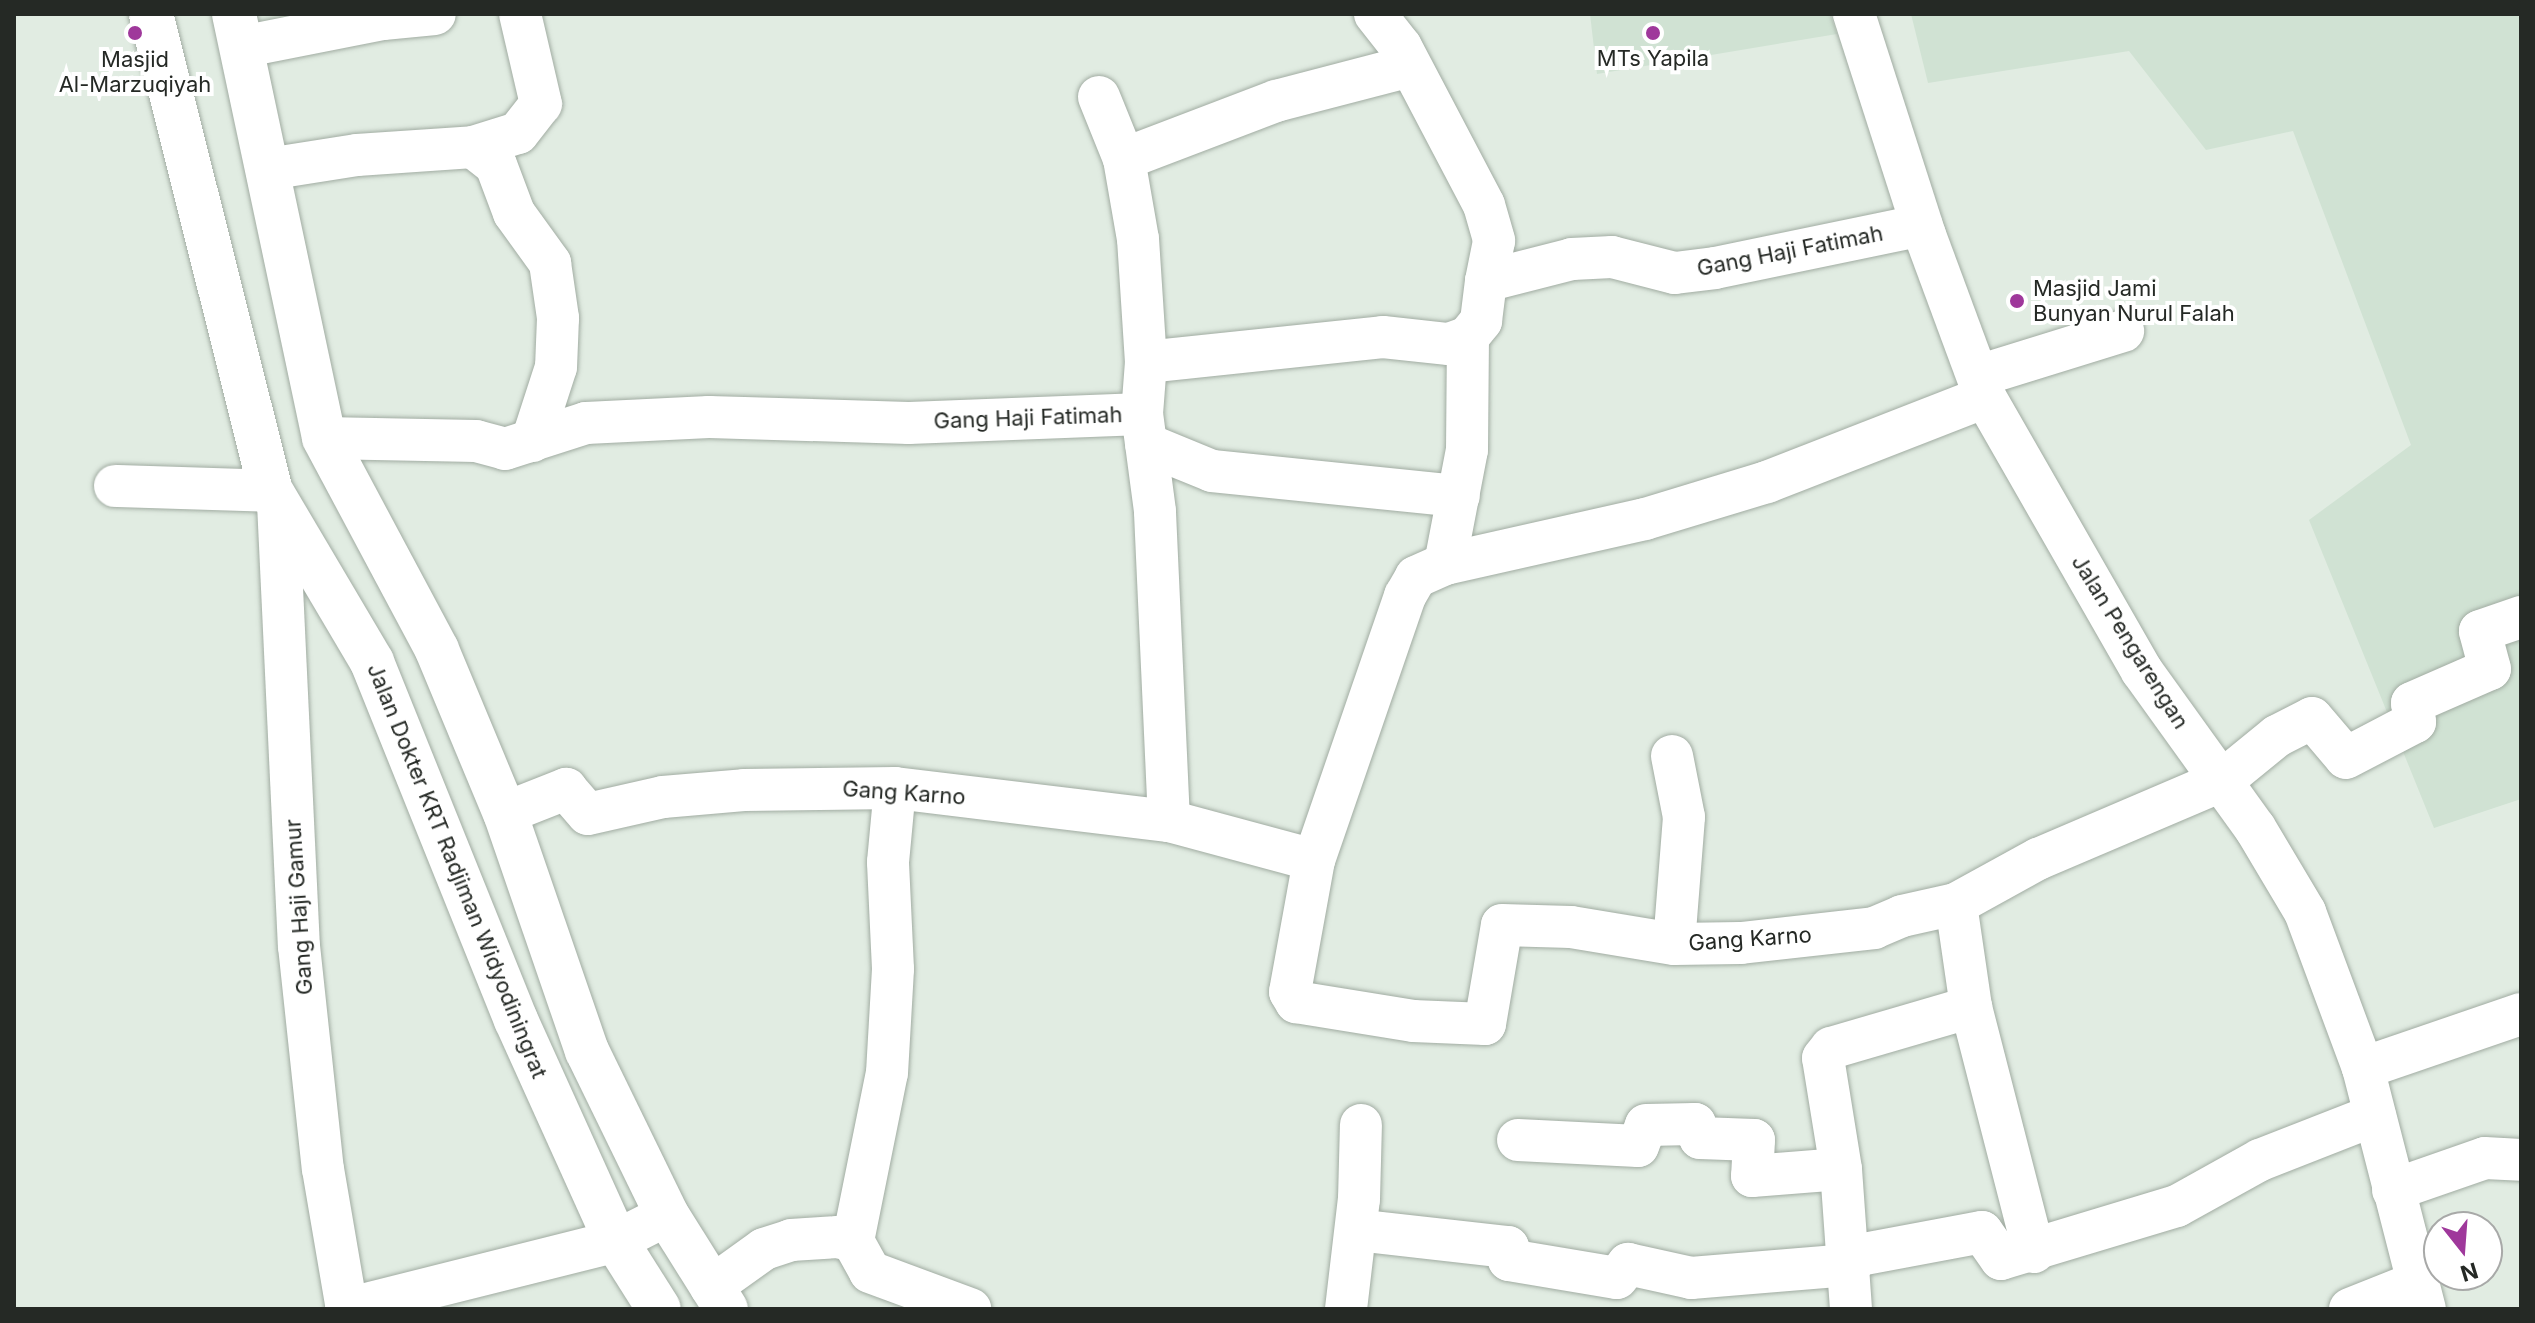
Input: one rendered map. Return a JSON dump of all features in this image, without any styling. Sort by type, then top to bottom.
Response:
[{"type":"main road","name":"Jalan Dokter KRT Radjiman Widyodiningrat","points":[[151,14],[274,497],[372,662],[516,1020],[616,1241],[659,1309]]},
{"type":"main road","points":[[238,31],[324,438],[410,592],[505,813],[587,1051],[667,1215],[719,1298]]},
{"type":"street","points":[[238,31],[435,14]]},
{"type":"street","points":[[268,169],[357,155],[473,147],[518,133],[537,115],[536,72],[520,14]]},
{"type":"street","points":[[1146,362],[1383,337],[1449,344],[1468,337],[1481,321],[1494,241],[1484,205],[1410,66],[1375,14]]},
{"type":"street","name":"Jalan Pengarengan","points":[[1854,14],[1922,225],[1982,386],[2142,671],[2223,780],[2305,912],[2363,1068],[2422,1296]]},
{"type":"street","points":[[1124,159],[1276,101],[1410,66]]},
{"type":"street","name":"Gang Haji Fatimah","points":[[324,438],[476,441],[505,449],[566,426],[709,417],[1144,429],[1146,362],[1138,239],[1124,159],[1099,97]]},
{"type":"street","points":[[473,147],[496,165],[514,213],[550,263],[558,318],[556,367],[532,441]]},
{"type":"street","name":"Gang Haji Fatimah","points":[[1486,281],[1572,259],[1612,257],[1675,273],[1715,268],[1922,225]]},
{"type":"street","points":[[1314,860],[1405,596],[1416,577],[1445,564],[1645,519],[1767,482],[1982,386],[2123,331]]},
{"type":"street","points":[[1445,564],[1467,450],[1468,337]]},
{"type":"street","points":[[1144,429],[1212,471],[1459,496]]},
{"type":"street","points":[[1144,429],[1156,527],[1169,821]]},
{"type":"street","points":[[115,486],[274,497]]},
{"type":"street","name":"Gang Haji Gamur","points":[[274,497],[299,946],[323,1169],[346,1309]]},
{"type":"street","name":"Gang Karno","points":[[505,813],[566,789],[588,814],[663,797],[744,790],[895,788],[1169,821],[1314,860],[1290,992],[1296,1002],[1344,1012],[1485,1024],[1502,925],[1571,927],[1674,944],[1874,928],[1956,904],[2038,859],[2223,780],[2277,736],[2312,718],[2346,758],[2415,722],[2412,703],[2490,669],[2480,631],[2521,617]]},
{"type":"street","points":[[1672,756],[1684,817],[1674,944]]},
{"type":"street","points":[[895,788],[888,862],[893,969],[887,1073],[853,1241],[870,1272],[970,1309]]},
{"type":"street","points":[[1956,904],[1971,1007],[2034,1252]]},
{"type":"street","points":[[1851,1309],[1841,1169],[1825,1052],[1971,1007]]},
{"type":"street","points":[[2363,1068],[2521,1014]]},
{"type":"street","points":[[1356,1230],[1508,1247],[1509,1260],[1617,1278],[1628,1264],[1691,1278],[1850,1265],[1859,1255],[1982,1232],[2001,1259],[2034,1252],[2177,1206],[2260,1160],[2375,1115]]},
{"type":"street","points":[[1518,1140],[1638,1146],[1646,1125],[1695,1124],[1700,1138],[1754,1140],[1752,1176],[1841,1169]]},
{"type":"street","points":[[1346,1309],[1356,1230],[1361,1125]]},
{"type":"street","points":[[2393,1190],[2485,1158],[2521,1160]]},
{"type":"street","points":[[346,1309],[616,1241],[667,1215]]},
{"type":"street","points":[[719,1298],[764,1249],[791,1240],[838,1237],[853,1241]]},
{"type":"street","points":[[2350,1309],[2422,1296]]},
{"type":"shaded area","points":[[1590,14],[1830,14],[1837,34],[1597,74]]},
{"type":"shaded area","points":[[1911,14],[2521,14],[2521,799],[2434,828],[2309,520],[2411,445],[2293,131],[2206,150],[2129,51],[1928,83]]},
{"type":"place","name":"Masjid Al-Marzuqiyah","points":[[135,33]]},
{"type":"place","name":"MTs Yapila","points":[[1653,33]]},
{"type":"place","name":"Masjid Jami Bunyan Nurul Falah","points":[[2017,301]]}]
